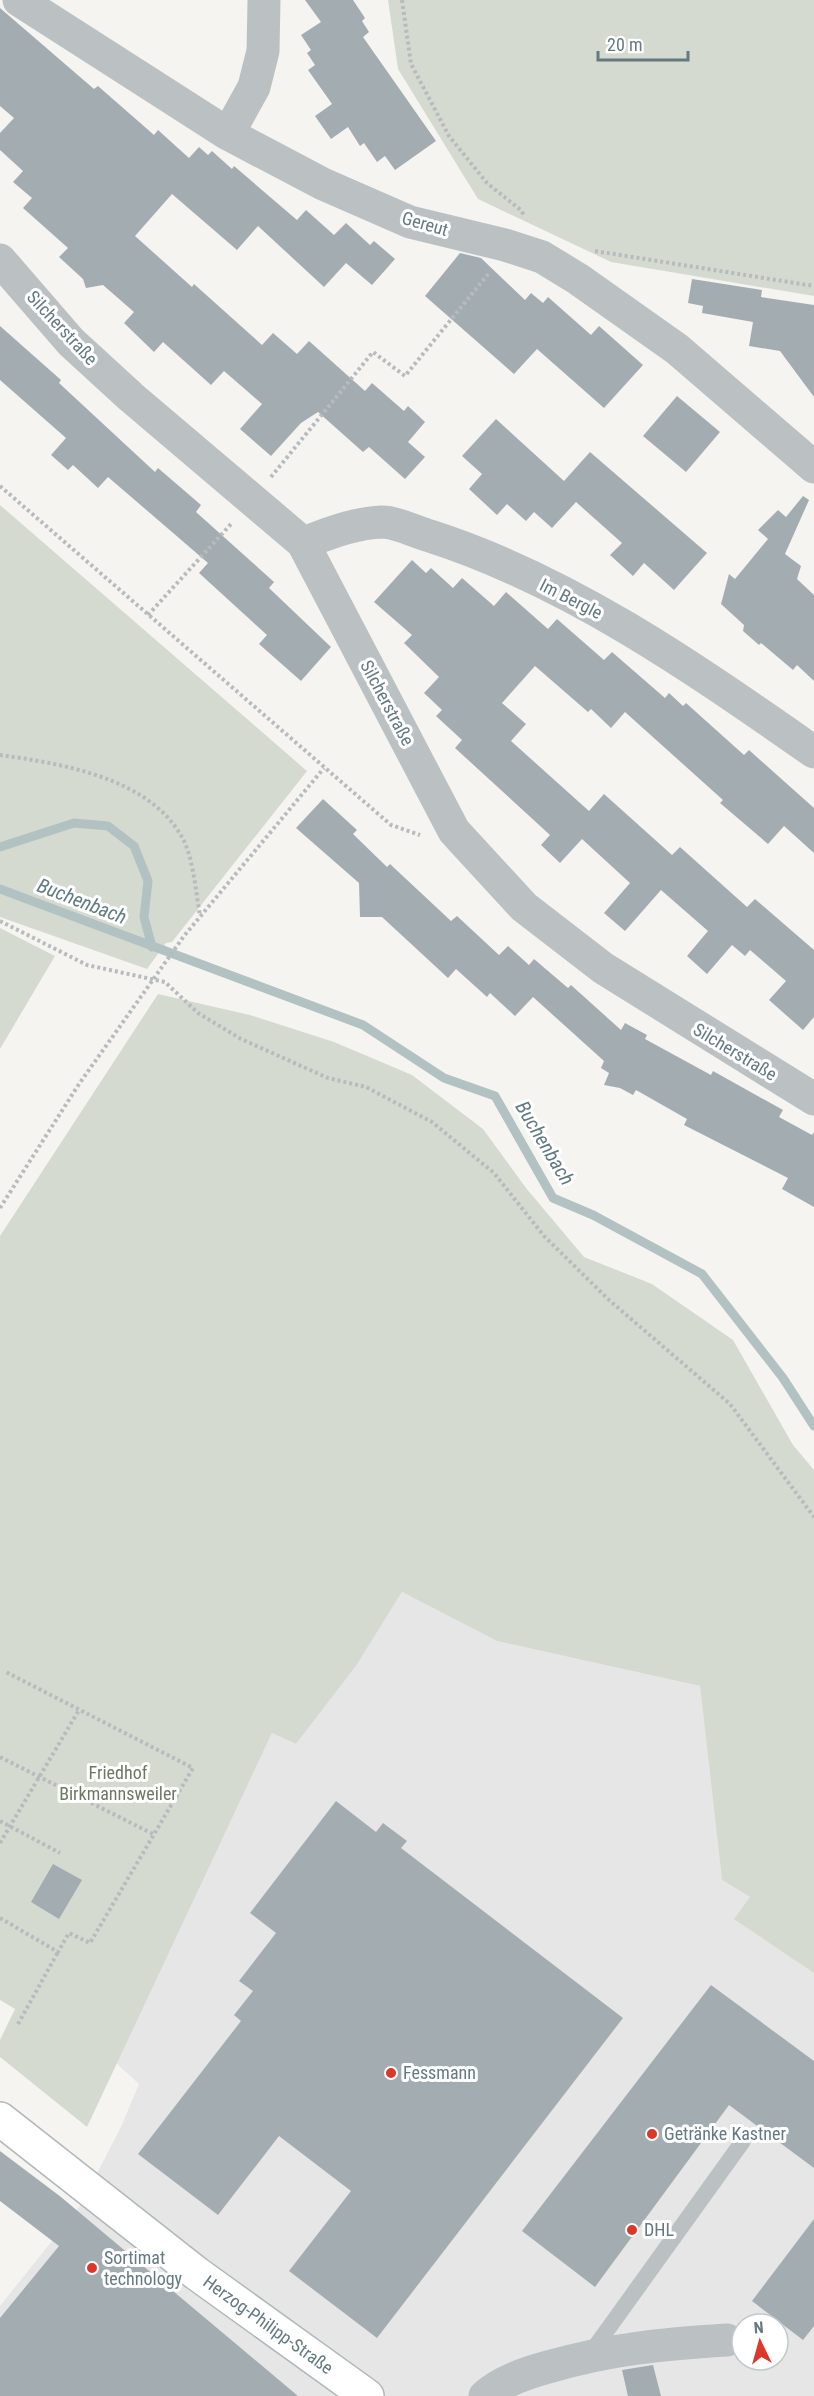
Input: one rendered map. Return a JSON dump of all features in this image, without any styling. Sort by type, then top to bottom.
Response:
[{"type":"street","name":"Gereut","points":[[19,0],[228,134],[322,184],[410,222],[542,257],[578,279],[677,349],[814,467]]},
{"type":"street","points":[[228,134],[254,87],[263,51],[264,0]]},
{"type":"street","name":"Silcherstraße","points":[[0,260],[71,342],[251,501],[303,543],[454,831],[524,907],[603,968],[814,1099]]},
{"type":"street","name":"Im Bergle","points":[[303,543],[342,529],[384,522],[458,545],[561,593],[626,627],[697,671],[814,752]]},
{"type":"street","name":"Herzog-Philipp-Straße","points":[[0,2119],[196,2273],[367,2396]]},
{"type":"street","points":[[485,2396],[495,2387],[530,2372],[589,2355],[633,2348],[727,2340]]},
{"type":"lane","points":[[589,2355],[743,2141]]},
{"type":"path","points":[[402,0],[411,64],[449,136],[487,183],[522,211],[542,257]]},
{"type":"path","points":[[148,615],[251,501],[373,352],[405,376],[511,247]]},
{"type":"path","points":[[593,251],[814,286]]},
{"type":"path","points":[[0,486],[391,825],[425,837],[454,831]]},
{"type":"path","points":[[0,755],[43,761],[127,786],[165,815],[185,843],[200,917]]},
{"type":"path","points":[[0,1208],[79,1084],[153,978],[184,936],[324,768]]},
{"type":"path","points":[[0,921],[87,965],[165,982],[198,1013],[241,1039],[328,1078],[366,1086],[432,1122],[494,1173],[544,1236],[609,1300],[730,1404],[814,1517]]},
{"type":"path","points":[[6,1672],[193,1768],[90,1943],[69,1934],[18,2024]]},
{"type":"path","points":[[0,1843],[79,1710]]},
{"type":"path","points":[[0,1757],[155,1835]]},
{"type":"path","points":[[0,1821],[60,1853]]},
{"type":"path","points":[[0,1918],[58,1952]]},
{"type":"shaded area","points":[[402,1592],[497,1641],[700,1686],[722,1880],[750,1897],[814,1953],[814,2396],[0,2396],[0,2306],[80,2206],[121,2127],[139,2084],[116,2063],[272,1733],[296,1744],[356,1666]]},
{"type":"green space","points":[[388,0],[814,0],[814,296],[611,262],[478,199],[398,69]]},
{"type":"green space","points":[[0,505],[307,771],[172,942],[166,943],[147,969],[0,917]]},
{"type":"green space","points":[[0,928],[55,956],[0,1049]]},
{"type":"green space","name":"Friedhof Birkmannsweiler","points":[[158,994],[250,1015],[334,1042],[412,1075],[483,1129],[526,1188],[584,1257],[652,1284],[733,1340],[793,1445],[814,1470],[814,1973],[734,1919],[750,1897],[722,1880],[700,1686],[497,1641],[402,1592],[356,1666],[296,1744],[272,1733],[87,2127],[0,2057],[0,2040],[15,2009],[0,2000],[0,1236]]},
{"type":"building","points":[[305,0],[353,0],[365,18],[362,21],[369,32],[363,37],[436,141],[395,170],[385,156],[377,162],[364,143],[360,146],[348,127],[331,139],[315,116],[332,104],[308,70],[315,65],[307,53],[311,50],[301,35],[321,22]]},
{"type":"building","points":[[0,8],[94,89],[98,86],[154,135],[158,130],[189,158],[199,147],[208,155],[212,151],[232,169],[234,166],[297,220],[306,210],[334,235],[346,223],[370,245],[374,241],[395,259],[372,285],[346,263],[324,287],[258,226],[237,250],[172,194],[135,236],[192,287],[194,284],[262,345],[273,333],[297,354],[309,341],[365,391],[372,383],[404,411],[408,406],[425,422],[408,442],[425,457],[405,479],[369,447],[363,452],[318,412],[301,423],[271,456],[240,429],[262,404],[224,371],[211,385],[163,342],[154,352],[124,323],[134,312],[103,285],[86,288],[83,279],[59,257],[68,248],[23,208],[32,198],[13,182],[23,171],[0,150],[0,133],[14,118],[0,106]]},
{"type":"building","points":[[460,253],[481,258],[525,300],[531,293],[543,303],[548,297],[591,335],[599,326],[643,365],[604,408],[537,349],[514,374],[425,296]]},
{"type":"building","points":[[692,279],[762,290],[761,297],[814,305],[814,397],[780,351],[749,346],[753,322],[702,313],[703,306],[688,303]]},
{"type":"building","points":[[0,326],[61,380],[59,383],[155,472],[158,468],[201,505],[196,512],[274,582],[269,588],[331,647],[301,681],[259,644],[267,635],[199,573],[208,563],[108,477],[98,488],[73,465],[68,470],[51,455],[66,438],[0,380]]},
{"type":"building","points":[[677,396],[720,432],[686,472],[643,436]]},
{"type":"building","points":[[496,419],[564,481],[590,452],[707,553],[674,590],[644,563],[633,576],[610,555],[622,543],[576,502],[552,528],[534,512],[526,521],[507,504],[497,515],[469,489],[482,474],[462,456]]},
{"type":"building","points":[[803,496],[809,500],[785,554],[801,566],[797,579],[814,595],[814,681],[797,665],[793,670],[761,643],[759,645],[743,631],[744,625],[721,604],[729,574],[735,579],[768,539],[758,530],[778,510],[786,517]]},
{"type":"building","points":[[412,560],[426,573],[431,568],[453,588],[462,578],[494,606],[506,592],[548,629],[557,619],[604,660],[612,652],[665,698],[669,693],[683,706],[686,703],[744,755],[749,750],[814,808],[814,853],[784,826],[768,844],[720,803],[723,800],[625,712],[611,728],[591,709],[588,712],[535,666],[502,703],[526,724],[511,741],[589,811],[604,794],[672,855],[680,847],[747,907],[755,899],[814,950],[814,1017],[803,1030],[769,1000],[786,981],[750,950],[745,956],[732,945],[707,974],[687,956],[708,931],[661,890],[625,931],[604,913],[630,883],[582,839],[560,863],[541,845],[550,835],[455,748],[462,740],[436,716],[442,710],[424,693],[439,677],[404,643],[412,635],[374,602]]},
{"type":"building","points":[[323,799],[357,830],[353,834],[387,867],[390,864],[451,921],[457,916],[499,955],[508,946],[529,965],[534,959],[568,988],[571,985],[621,1030],[625,1023],[647,1035],[645,1039],[711,1075],[713,1071],[783,1110],[779,1117],[812,1135],[814,1132],[814,1207],[782,1189],[788,1178],[684,1125],[687,1119],[636,1090],[633,1095],[620,1088],[604,1085],[609,1073],[601,1068],[604,1061],[533,997],[515,1016],[490,993],[487,997],[456,969],[448,978],[382,917],[360,917],[359,883],[296,828]]},
{"type":"building","name":"Fessmann","points":[[336,1801],[376,1832],[383,1823],[407,1841],[401,1848],[623,2018],[377,2338],[289,2271],[351,2191],[279,2136],[218,2215],[138,2154],[241,2021],[234,2015],[253,1991],[239,1981],[276,1933],[250,1913]]},
{"type":"building","points":[[53,1864],[82,1880],[59,1919],[31,1902]]},
{"type":"building","name":"Getränke Kastner","points":[[711,1985],[814,2061],[814,2168],[729,2105],[595,2287],[522,2231]]},
{"type":"building","name":"Sortimat technology","points":[[0,2151],[61,2197],[298,2396],[0,2396],[0,2318],[59,2246],[0,2201]]},
{"type":"building","points":[[814,2219],[814,2326],[803,2340],[790,2330],[790,2312],[766,2312],[752,2301]]},
{"type":"building","points":[[653,2365],[661,2396],[628,2396],[622,2370]]},
{"type":"waterway","name":"Buchenbach","points":[[0,847],[74,823],[108,826],[134,846],[148,881],[144,917],[152,947]]},
{"type":"waterway","name":"Buchenbach","points":[[0,889],[363,1025],[444,1078],[495,1096],[553,1198],[593,1215],[702,1274],[783,1378],[814,1426]]},
{"type":"place","name":"Fessmann","points":[[391,2073]]},
{"type":"place","name":"Getränke Kastner","points":[[652,2134]]},
{"type":"place","name":"DHL","points":[[632,2230]]},
{"type":"place","name":"Sortimat technology","points":[[92,2268]]}]
